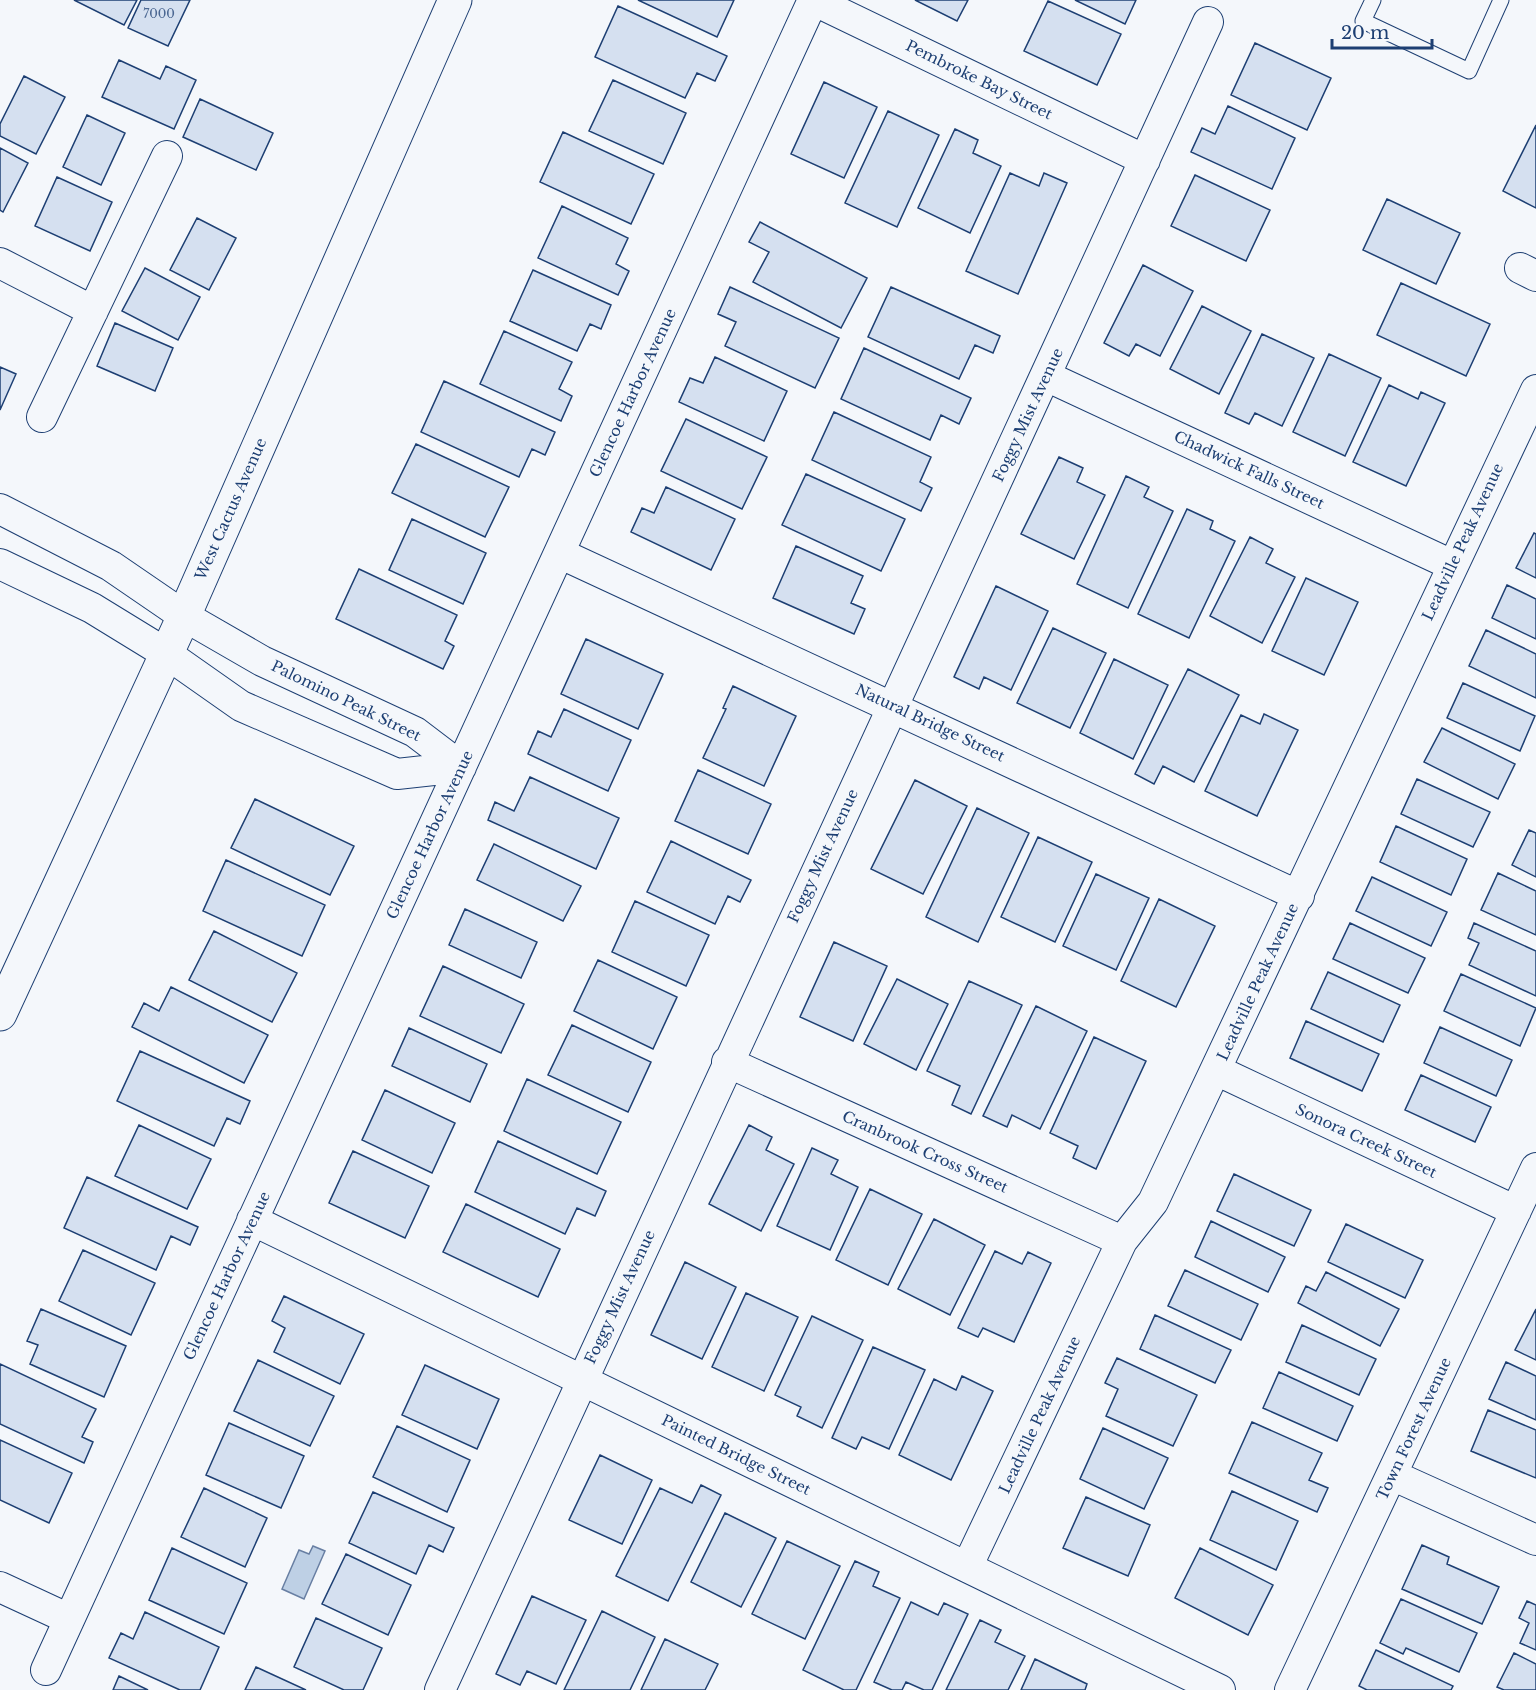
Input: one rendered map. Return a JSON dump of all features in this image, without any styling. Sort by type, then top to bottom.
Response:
[{"type":"main road","name":"West Cactus Avenue","points":[[0,1014],[167,654],[455,0]]},
{"type":"street","name":"Pembroke Bay Street","points":[[813,0],[1145,160]]},
{"type":"street","name":"Glencoe Harbor Avenue","points":[[46,1670],[813,0]]},
{"type":"street","name":"Foggy Mist Avenue","points":[[440,1690],[727,1062],[1208,22]]},
{"type":"street","points":[[42,417],[167,156]]},
{"type":"street","points":[[0,263],[93,311]]},
{"type":"street","name":"Chadwick Falls Street","points":[[1046,376],[1452,564]]},
{"type":"street","name":"Leadville Peak Avenue","points":[[967,1567],[1122,1241],[1153,1202],[1536,390]]},
{"type":"street","name":"Palomino Peak Street","points":[[0,509],[111,566],[184,616],[262,661],[415,732],[461,767]]},
{"type":"street","name":"Natural Bridge Street","points":[[559,553],[1299,896]]},
{"type":"street","points":[[0,564],[92,608],[167,654],[242,706],[397,774],[461,767]]},
{"type":"street","name":"Cranbrook Cross Street","points":[[727,1062],[1122,1241]]},
{"type":"street","name":"Sonora Creek Street","points":[[1216,1070],[1516,1211]]},
{"type":"street","name":"Town Forest Avenue","points":[[1290,1690],[1536,1168]]},
{"type":"street","name":"Painted Bridge Street","points":[[252,1220],[1220,1690]]},
{"type":"street","points":[[1392,1475],[1536,1540]]},
{"type":"street","points":[[0,1587],[69,1619]]},
{"type":"lane","points":[[1373,0],[1364,21],[1469,71],[1501,0]]},
{"type":"water","points":[[313,1546],[325,1551],[304,1599],[282,1589],[299,1550],[309,1554]]},
{"type":"building","points":[[74,0],[137,0],[124,25]]},
{"type":"building","points":[[141,0],[190,0],[168,46],[128,28]]},
{"type":"building","points":[[638,0],[734,0],[717,37]]},
{"type":"building","points":[[915,0],[968,0],[957,21]]},
{"type":"building","points":[[1075,0],[1136,0],[1125,24]]},
{"type":"building","points":[[1048,1],[1121,34],[1097,85],[1024,51]]},
{"type":"building","points":[[618,6],[727,56],[715,81],[697,73],[685,98],[595,57]]},
{"type":"building","points":[[1255,43],[1331,78],[1307,130],[1231,95]]},
{"type":"building","points":[[119,60],[160,79],[166,66],[196,80],[174,129],[102,97]]},
{"type":"building","points":[[24,76],[65,97],[36,154],[0,136],[0,124]]},
{"type":"building","points":[[613,80],[686,113],[663,164],[589,131]]},
{"type":"building","points":[[824,82],[877,107],[844,178],[791,154]]},
{"type":"building","points":[[200,99],[273,133],[256,170],[183,137]]},
{"type":"building","points":[[1228,106],[1295,138],[1272,189],[1191,152],[1202,128],[1215,134]]},
{"type":"building","points":[[888,111],[939,135],[897,227],[845,203]]},
{"type":"building","points":[[87,115],[125,133],[101,185],[63,167]]},
{"type":"building","points":[[1536,125],[1536,208],[1503,191]]},
{"type":"building","points":[[955,129],[978,140],[973,153],[1001,166],[970,233],[918,208]]},
{"type":"building","points":[[563,132],[654,174],[631,224],[540,182]]},
{"type":"building","points":[[0,148],[28,163],[3,212],[0,210]]},
{"type":"building","points":[[1010,173],[1039,186],[1044,173],[1067,183],[1018,294],[966,271]]},
{"type":"building","points":[[1195,175],[1270,210],[1246,261],[1171,226]]},
{"type":"building","points":[[57,177],[112,202],[90,251],[35,226]]},
{"type":"building","points":[[1387,199],[1460,233],[1436,284],[1363,250]]},
{"type":"building","points":[[562,206],[628,238],[616,264],[629,271],[618,295],[538,258]]},
{"type":"building","points":[[197,218],[236,238],[209,290],[170,270]]},
{"type":"building","points":[[760,222],[867,278],[841,328],[753,282],[769,252],[749,242]]},
{"type":"building","points":[[1143,265],[1193,291],[1160,356],[1136,344],[1129,356],[1104,343]]},
{"type":"building","points":[[145,268],[200,297],[178,340],[122,311]]},
{"type":"building","points":[[533,270],[611,305],[601,329],[590,324],[577,351],[510,321]]},
{"type":"building","points":[[1401,283],[1490,324],[1466,376],[1377,335]]},
{"type":"building","points":[[730,287],[839,338],[815,388],[725,346],[736,322],[718,314]]},
{"type":"building","points":[[891,287],[1000,336],[993,353],[975,345],[959,379],[868,337]]},
{"type":"building","points":[[1202,306],[1251,331],[1219,394],[1170,369]]},
{"type":"building","points":[[115,323],[173,348],[155,391],[97,366]]},
{"type":"building","points":[[504,331],[572,362],[559,389],[572,396],[561,421],[480,384]]},
{"type":"building","points":[[1262,334],[1314,358],[1282,426],[1255,413],[1249,424],[1225,413]]},
{"type":"building","points":[[864,348],[971,398],[959,424],[941,415],[930,440],[841,399]]},
{"type":"building","points":[[1329,354],[1381,378],[1345,456],[1293,432]]},
{"type":"building","points":[[715,357],[787,391],[764,441],[679,402],[690,378],[703,383]]},
{"type":"building","points":[[0,367],[16,374],[0,410]]},
{"type":"building","points":[[444,381],[555,432],[545,455],[532,449],[519,477],[421,432]]},
{"type":"building","points":[[1389,385],[1418,399],[1421,392],[1445,403],[1406,486],[1353,462]]},
{"type":"building","points":[[834,412],[931,457],[920,482],[932,488],[921,511],[812,460]]},
{"type":"building","points":[[686,419],[767,457],[742,509],[661,471]]},
{"type":"building","points":[[416,444],[509,487],[485,537],[392,493]]},
{"type":"building","points":[[1059,457],[1083,468],[1077,482],[1105,495],[1074,559],[1021,534]]},
{"type":"building","points":[[806,474],[905,519],[881,571],[782,525]]},
{"type":"building","points":[[1126,476],[1149,487],[1144,497],[1173,511],[1128,608],[1077,584]]},
{"type":"building","points":[[666,487],[735,519],[711,570],[631,532],[642,508],[654,513]]},
{"type":"building","points":[[1187,509],[1213,521],[1210,529],[1235,541],[1189,638],[1138,614]]},
{"type":"building","points":[[412,519],[486,553],[463,604],[389,570]]},
{"type":"building","points":[[1534,533],[1536,534],[1536,578],[1516,568]]},
{"type":"building","points":[[1250,537],[1273,549],[1266,563],[1295,577],[1262,643],[1210,616]]},
{"type":"building","points":[[796,546],[863,576],[851,603],[865,609],[854,634],[773,598]]},
{"type":"building","points":[[359,569],[457,615],[445,641],[454,646],[443,669],[336,619]]},
{"type":"building","points":[[1306,578],[1358,602],[1324,675],[1272,651]]},
{"type":"building","points":[[1507,585],[1536,599],[1536,639],[1492,618]]},
{"type":"building","points":[[996,586],[1048,611],[1011,690],[984,677],[979,689],[954,677]]},
{"type":"building","points":[[1053,628],[1106,653],[1070,728],[1017,703]]},
{"type":"building","points":[[1486,630],[1536,654],[1536,698],[1469,666]]},
{"type":"building","points":[[586,639],[663,674],[638,729],[561,694]]},
{"type":"building","points":[[1114,659],[1168,685],[1133,759],[1080,733]]},
{"type":"building","points":[[1188,669],[1239,695],[1194,782],[1163,766],[1154,784],[1135,774]]},
{"type":"building","points":[[1463,683],[1535,716],[1520,751],[1447,718]]},
{"type":"building","points":[[733,686],[796,716],[764,786],[703,758],[726,709],[723,708]]},
{"type":"building","points":[[564,709],[631,740],[608,791],[528,754],[538,731],[551,737]]},
{"type":"building","points":[[1264,714],[1298,730],[1257,816],[1205,791],[1241,715],[1260,724]]},
{"type":"building","points":[[1442,728],[1515,764],[1498,799],[1424,762]]},
{"type":"building","points":[[698,770],[771,804],[748,854],[675,821]]},
{"type":"building","points":[[530,777],[619,818],[596,869],[488,820],[495,802],[514,811]]},
{"type":"building","points":[[1417,779],[1490,812],[1473,847],[1401,814]]},
{"type":"building","points":[[915,780],[967,806],[923,894],[871,869]]},
{"type":"building","points":[[255,799],[354,846],[330,895],[231,848]]},
{"type":"building","points":[[977,808],[1029,833],[978,942],[926,917]]},
{"type":"building","points":[[1396,826],[1467,859],[1451,895],[1380,862]]},
{"type":"building","points":[[1529,830],[1536,833],[1536,877],[1512,865]]},
{"type":"building","points":[[1038,837],[1092,862],[1055,942],[1001,917]]},
{"type":"building","points":[[671,841],[751,880],[740,902],[728,896],[715,924],[647,892]]},
{"type":"building","points":[[494,844],[581,886],[563,921],[477,880]]},
{"type":"building","points":[[226,860],[325,905],[302,956],[203,911]]},
{"type":"building","points":[[1498,873],[1536,891],[1536,935],[1481,910]]},
{"type":"building","points":[[1096,874],[1149,898],[1116,970],[1063,946]]},
{"type":"building","points":[[1372,877],[1447,912],[1431,946],[1356,911]]},
{"type":"building","points":[[1159,899],[1215,926],[1176,1007],[1121,981]]},
{"type":"building","points":[[635,901],[709,935],[686,986],[612,952]]},
{"type":"building","points":[[465,909],[537,942],[521,978],[449,945]]},
{"type":"building","points":[[1350,923],[1425,958],[1408,993],[1333,959]]},
{"type":"building","points":[[1474,923],[1536,951],[1536,996],[1469,965],[1479,943],[1468,938]]},
{"type":"building","points":[[214,931],[297,973],[272,1022],[189,980]]},
{"type":"building","points":[[834,942],[887,966],[853,1041],[800,1017]]},
{"type":"building","points":[[598,960],[677,997],[653,1049],[574,1011]]},
{"type":"building","points":[[443,966],[524,1004],[501,1053],[420,1016]]},
{"type":"building","points":[[1328,972],[1400,1005],[1383,1042],[1311,1009]]},
{"type":"building","points":[[1461,974],[1536,1008],[1520,1046],[1444,1011]]},
{"type":"building","points":[[897,979],[948,1004],[916,1070],[864,1044]]},
{"type":"building","points":[[969,981],[1022,1005],[971,1114],[952,1105],[960,1086],[927,1071]]},
{"type":"building","points":[[171,987],[268,1035],[244,1083],[132,1027],[144,1003],[159,1011]]},
{"type":"building","points":[[1036,1006],[1087,1031],[1040,1129],[1012,1115],[1007,1127],[983,1116]]},
{"type":"building","points":[[1306,1021],[1379,1054],[1362,1091],[1290,1058]]},
{"type":"building","points":[[572,1025],[651,1062],[628,1112],[548,1075]]},
{"type":"building","points":[[1440,1027],[1512,1060],[1496,1096],[1424,1063]]},
{"type":"building","points":[[409,1028],[487,1064],[470,1102],[392,1066]]},
{"type":"building","points":[[1094,1037],[1146,1061],[1096,1169],[1073,1158],[1078,1146],[1050,1133]]},
{"type":"building","points":[[140,1051],[250,1101],[240,1124],[227,1118],[214,1146],[117,1101]]},
{"type":"building","points":[[1421,1075],[1491,1107],[1475,1142],[1405,1110]]},
{"type":"building","points":[[527,1079],[621,1122],[597,1174],[504,1131]]},
{"type":"building","points":[[385,1090],[455,1123],[432,1173],[362,1140]]},
{"type":"building","points":[[139,1125],[211,1159],[187,1209],[115,1176]]},
{"type":"building","points":[[749,1125],[772,1137],[766,1150],[794,1164],[761,1231],[709,1204]]},
{"type":"building","points":[[498,1141],[606,1191],[595,1216],[577,1208],[565,1234],[475,1192]]},
{"type":"building","points":[[812,1148],[838,1160],[831,1174],[858,1187],[830,1250],[777,1226]]},
{"type":"building","points":[[353,1151],[429,1186],[405,1238],[329,1203]]},
{"type":"building","points":[[1234,1174],[1311,1210],[1294,1246],[1217,1211]]},
{"type":"building","points":[[87,1177],[198,1227],[190,1245],[171,1236],[156,1270],[64,1228]]},
{"type":"building","points":[[870,1189],[922,1214],[888,1285],[836,1260]]},
{"type":"building","points":[[466,1204],[560,1249],[538,1297],[443,1252]]},
{"type":"building","points":[[934,1219],[985,1245],[950,1315],[898,1289]]},
{"type":"building","points":[[1211,1221],[1285,1257],[1268,1292],[1195,1257]]},
{"type":"building","points":[[1346,1224],[1423,1260],[1405,1298],[1328,1262]]},
{"type":"building","points":[[83,1250],[155,1283],[131,1335],[59,1301]]},
{"type":"building","points":[[995,1251],[1022,1264],[1028,1252],[1051,1263],[1014,1342],[983,1328],[978,1337],[958,1328]]},
{"type":"building","points":[[685,1262],[736,1287],[702,1359],[651,1335]]},
{"type":"building","points":[[1185,1270],[1258,1304],[1241,1340],[1168,1306]]},
{"type":"building","points":[[1326,1272],[1399,1309],[1380,1346],[1298,1303],[1306,1286],[1316,1291]]},
{"type":"building","points":[[746,1293],[798,1317],[764,1391],[712,1367]]},
{"type":"building","points":[[284,1296],[364,1334],[340,1384],[274,1352],[285,1328],[272,1321]]},
{"type":"building","points":[[41,1309],[126,1346],[104,1397],[30,1364],[38,1345],[27,1341]]},
{"type":"building","points":[[1536,1309],[1536,1360],[1515,1350]]},
{"type":"building","points":[[1155,1315],[1231,1350],[1215,1383],[1140,1349]]},
{"type":"building","points":[[812,1316],[863,1340],[822,1428],[797,1416],[801,1407],[775,1395]]},
{"type":"building","points":[[1302,1325],[1376,1359],[1359,1395],[1286,1362]]},
{"type":"building","points":[[873,1347],[925,1370],[889,1449],[862,1437],[856,1449],[832,1438]]},
{"type":"building","points":[[1117,1358],[1197,1395],[1173,1446],[1106,1416],[1118,1389],[1105,1383]]},
{"type":"building","points":[[258,1360],[334,1396],[310,1446],[234,1411]]},
{"type":"building","points":[[1506,1362],[1536,1376],[1536,1420],[1489,1399]]},
{"type":"building","points":[[0,1364],[96,1409],[82,1437],[93,1442],[84,1463],[0,1424]]},
{"type":"building","points":[[425,1365],[499,1399],[477,1449],[402,1415]]},
{"type":"building","points":[[1279,1372],[1353,1406],[1337,1441],[1263,1408]]},
{"type":"building","points":[[962,1376],[993,1391],[951,1480],[899,1455],[934,1379],[956,1390]]},
{"type":"building","points":[[1488,1410],[1536,1430],[1536,1478],[1471,1451]]},
{"type":"building","points":[[1252,1422],[1322,1453],[1309,1480],[1328,1488],[1317,1512],[1229,1473]]},
{"type":"building","points":[[229,1423],[304,1456],[281,1508],[206,1475]]},
{"type":"building","points":[[397,1426],[470,1460],[447,1512],[373,1477]]},
{"type":"building","points":[[1103,1428],[1168,1458],[1144,1509],[1080,1479]]},
{"type":"building","points":[[0,1440],[72,1473],[49,1523],[0,1500]]},
{"type":"building","points":[[600,1455],[652,1480],[622,1544],[569,1520]]},
{"type":"building","points":[[701,1485],[721,1495],[668,1601],[616,1576],[660,1488],[692,1503]]},
{"type":"building","points":[[204,1488],[267,1518],[245,1567],[181,1537]]},
{"type":"building","points":[[1232,1491],[1298,1521],[1276,1570],[1210,1540]]},
{"type":"building","points":[[373,1492],[454,1528],[443,1552],[429,1545],[416,1574],[349,1543]]},
{"type":"building","points":[[1086,1497],[1150,1525],[1128,1576],[1063,1548]]},
{"type":"building","points":[[725,1513],[776,1538],[741,1607],[691,1582]]},
{"type":"building","points":[[787,1541],[840,1566],[805,1639],[752,1614]]},
{"type":"building","points":[[1422,1545],[1449,1557],[1447,1564],[1499,1587],[1482,1624],[1402,1589]]},
{"type":"building","points":[[172,1548],[247,1583],[224,1634],[149,1600]]},
{"type":"building","points":[[1200,1548],[1273,1585],[1248,1635],[1175,1598]]},
{"type":"building","points":[[346,1554],[411,1585],[388,1635],[322,1604]]},
{"type":"building","points":[[855,1561],[879,1572],[873,1586],[900,1598],[856,1690],[844,1690],[803,1670]]},
{"type":"building","points":[[532,1596],[586,1620],[556,1684],[527,1671],[520,1685],[496,1674]]},
{"type":"building","points":[[1401,1599],[1477,1633],[1459,1672],[1406,1648],[1403,1654],[1380,1643]]},
{"type":"building","points":[[1527,1601],[1536,1605],[1536,1650],[1520,1643],[1529,1623],[1519,1618]]},
{"type":"building","points":[[911,1602],[938,1615],[944,1603],[968,1614],[932,1690],[924,1690],[906,1682],[902,1690],[892,1690],[874,1682]]},
{"type":"building","points":[[602,1611],[655,1637],[630,1690],[564,1690]]},
{"type":"building","points":[[145,1612],[219,1647],[200,1690],[180,1690],[109,1658],[121,1633],[133,1639]]},
{"type":"building","points":[[316,1618],[382,1648],[363,1690],[344,1690],[294,1667]]},
{"type":"building","points":[[980,1620],[1001,1630],[995,1642],[1025,1656],[1008,1690],[946,1690]]},
{"type":"building","points":[[665,1639],[718,1664],[705,1690],[641,1690]]},
{"type":"building","points":[[1376,1650],[1453,1686],[1451,1690],[1367,1690],[1359,1686]]},
{"type":"building","points":[[1514,1653],[1536,1664],[1536,1690],[1504,1690],[1497,1687]]},
{"type":"building","points":[[1035,1659],[1087,1684],[1085,1690],[1021,1690]]},
{"type":"building","points":[[256,1667],[306,1690],[245,1690]]},
{"type":"building","points":[[119,1676],[148,1690],[113,1690]]}]
